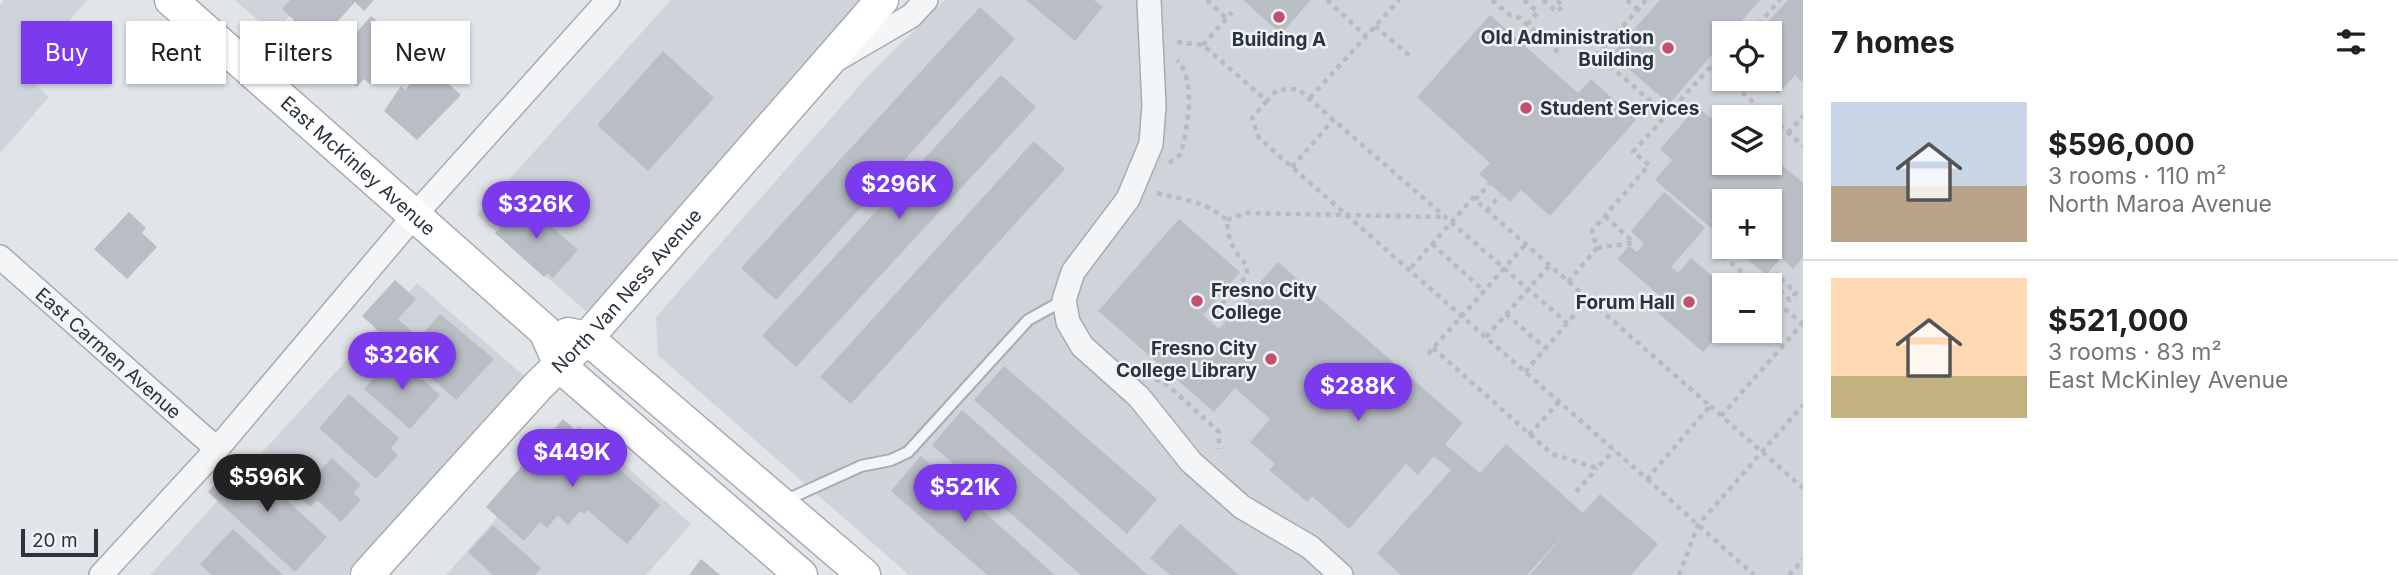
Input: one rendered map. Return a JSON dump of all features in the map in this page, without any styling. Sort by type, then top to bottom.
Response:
[{"type":"main road","name":"East McKinley Avenue","points":[[171,0],[545,331],[561,367],[801,575]]},
{"type":"main road","name":"North Van Ness Avenue","points":[[367,575],[538,386],[561,367],[587,338],[882,0]]},
{"type":"main road","points":[[545,331],[587,338],[864,575]]},
{"type":"street","points":[[101,575],[217,449],[414,216],[608,0]]},
{"type":"street","points":[[822,68],[911,16],[926,0]]},
{"type":"street","points":[[1149,0],[1154,106],[1151,144],[1128,199],[1073,272],[1064,300],[1068,322],[1082,346],[1139,397],[1191,462],[1242,507],[1310,547],[1341,575]]},
{"type":"street","name":"East Carmen Avenue","points":[[0,257],[217,449]]},
{"type":"lane","points":[[779,504],[860,466],[891,460],[908,452],[1028,320],[1064,300]]},
{"type":"path","points":[[1208,0],[1226,18]]},
{"type":"path","points":[[1327,0],[1366,36]]},
{"type":"path","points":[[1310,99],[1399,0]]},
{"type":"path","points":[[1492,0],[1510,15],[1527,24],[1558,51]]},
{"type":"path","points":[[1524,0],[1538,12],[1527,24]]},
{"type":"path","points":[[1544,0],[1557,12],[1563,5],[1556,0]]},
{"type":"path","points":[[1627,0],[1638,9]]},
{"type":"path","points":[[1646,0],[1597,55],[1667,115]]},
{"type":"path","points":[[1761,21],[1780,0]]},
{"type":"path","points":[[1203,45],[1231,12]]},
{"type":"path","points":[[1375,26],[1410,56]]},
{"type":"path","points":[[1177,42],[1203,45],[1267,100]]},
{"type":"path","points":[[1168,163],[1181,154],[1185,137],[1188,80],[1186,69],[1177,60]]},
{"type":"path","points":[[1597,248],[1592,231],[1649,165],[1633,152],[1712,66]]},
{"type":"path","points":[[1567,323],[1298,89],[1277,90],[1252,118],[1259,138],[1754,575]]},
{"type":"path","points":[[1740,91],[1803,146]]},
{"type":"path","points":[[1788,133],[1803,116]]},
{"type":"path","points":[[1292,167],[1334,119]]},
{"type":"path","points":[[1409,270],[1473,198],[1475,200],[1489,184]]},
{"type":"path","points":[[1157,193],[1197,202],[1216,210],[1227,220],[1228,239],[1233,250],[1247,266],[1247,275],[1216,311]]},
{"type":"path","points":[[1487,211],[1500,195]]},
{"type":"path","points":[[1475,200],[1803,488]]},
{"type":"path","points":[[1227,220],[1245,213],[1445,217]]},
{"type":"path","points":[[1568,282],[1597,248],[1633,242],[1605,216]]},
{"type":"path","points":[[1432,244],[1484,291]]},
{"type":"path","points":[[1427,354],[1525,245]]},
{"type":"path","points":[[1727,259],[1743,273]]},
{"type":"path","points":[[1486,337],[1549,265]]},
{"type":"path","points":[[1782,280],[1796,293],[1790,300],[1782,293]]},
{"type":"path","points":[[1525,372],[1588,299]]},
{"type":"path","points":[[1721,416],[1803,324],[1782,307]]},
{"type":"path","points":[[1506,314],[1545,348]]},
{"type":"path","points":[[1433,348],[1552,454],[1597,468]]},
{"type":"path","points":[[1147,378],[1163,381],[1219,432],[1219,449]]},
{"type":"path","points":[[1529,435],[1559,402]]},
{"type":"path","points":[[1679,575],[1698,525],[1803,405]]},
{"type":"path","points":[[1647,479],[1710,406]]},
{"type":"path","points":[[1576,492],[1614,450]]},
{"type":"path","points":[[1789,575],[1803,559]]},
{"type":"shaded area","points":[[4,0],[87,0],[69,21],[21,21],[21,84],[34,84],[49,97],[0,153],[0,5]]},
{"type":"shaded area","points":[[235,0],[304,0],[285,21],[258,21]]},
{"type":"shaded area","points":[[671,0],[870,0],[588,313],[477,215]]},
{"type":"shaded area","name":"Fresno City College","points":[[945,0],[1803,0],[1803,575],[909,575],[658,355],[656,317],[868,76]]},
{"type":"shaded area","points":[[417,283],[525,377],[347,575],[150,575]]},
{"type":"shaded area","points":[[579,425],[691,524],[646,575],[446,575]]},
{"type":"building","points":[[290,0],[374,0],[364,11],[355,2],[338,21],[293,21],[282,9]]},
{"type":"building","points":[[1026,0],[1094,0],[1103,7],[1075,41]]},
{"type":"building","name":"Building A","points":[[1243,0],[1311,0],[1281,34]]},
{"type":"building","name":"Old Administration Building","points":[[1660,0],[1760,0],[1742,21],[1712,21],[1712,55],[1669,104],[1612,54]]},
{"type":"building","points":[[1788,0],[1803,0],[1803,83],[1795,75],[1782,90],[1782,21],[1769,21]]},
{"type":"building","points":[[980,7],[1015,39],[776,300],[741,268]]},
{"type":"building","name":"Student Services","points":[[1490,15],[1578,93],[1591,79],[1636,120],[1550,216],[1521,190],[1510,202],[1479,174],[1490,163],[1417,97]]},
{"type":"building","points":[[371,16],[377,21],[371,21],[371,83],[364,79],[357,87],[354,84],[357,84],[357,32]]},
{"type":"building","points":[[663,51],[714,98],[648,171],[597,125]]},
{"type":"building","points":[[1001,75],[1036,107],[796,367],[762,336]]},
{"type":"building","points":[[410,84],[449,84],[461,95],[417,140],[384,111],[401,86],[405,90]]},
{"type":"building","points":[[1697,107],[1712,117],[1712,175],[1782,175],[1782,165],[1803,183],[1803,257],[1793,269],[1782,259],[1782,189],[1712,189],[1712,229],[1655,180],[1672,160],[1660,149]]},
{"type":"building","points":[[1034,141],[1065,169],[851,404],[820,377]]},
{"type":"building","name":"Forum Hall","points":[[1664,192],[1705,228],[1671,267],[1678,273],[1691,258],[1712,276],[1712,342],[1703,352],[1651,307],[1660,296],[1617,259],[1629,246],[1637,252],[1644,244],[1631,231]]},
{"type":"building","points":[[523,202],[578,250],[553,278],[548,273],[544,277],[495,233]]},
{"type":"building","points":[[129,212],[146,228],[142,233],[157,247],[127,279],[94,249]]},
{"type":"building","name":"Fresno City College Library","points":[[1179,219],[1240,272],[1203,315],[1219,329],[1278,262],[1463,423],[1445,444],[1480,473],[1506,444],[1583,513],[1600,494],[1658,544],[1631,575],[1530,575],[1566,532],[1527,575],[1401,575],[1377,553],[1451,470],[1434,456],[1418,475],[1406,464],[1349,529],[1312,496],[1307,502],[1269,470],[1275,464],[1250,442],[1270,419],[1235,388],[1214,412],[1098,311]]},
{"type":"building","points":[[1747,259],[1780,259],[1768,273],[1764,273]]},
{"type":"building","points":[[395,280],[416,299],[398,319],[419,338],[440,314],[494,359],[456,400],[362,316]]},
{"type":"building","points":[[394,355],[440,395],[410,429],[364,389]]},
{"type":"building","points":[[1004,366],[1157,499],[1127,534],[974,400]]},
{"type":"building","points":[[349,394],[399,438],[391,448],[398,455],[376,479],[319,428]]},
{"type":"building","points":[[962,410],[1148,575],[1081,575],[932,445]]},
{"type":"building","points":[[563,419],[660,505],[627,544],[587,510],[584,514],[580,511],[568,525],[558,515],[547,528],[540,522],[524,541],[486,507]]},
{"type":"building","points":[[921,456],[1055,575],[987,575],[891,491]]},
{"type":"building","points":[[240,457],[327,537],[295,572],[208,492]]},
{"type":"building","points":[[332,458],[361,485],[353,493],[361,500],[341,522],[317,500],[310,507],[289,487],[307,469],[315,476]]},
{"type":"building","points":[[1180,524],[1239,575],[1170,575],[1150,558]]},
{"type":"building","points":[[493,525],[541,568],[535,575],[493,575],[468,552]]},
{"type":"building","points":[[233,529],[283,575],[212,575],[200,564]]},
{"type":"building","points":[[701,559],[720,575],[689,575]]},
{"type":"place","name":"Building A","points":[[1279,17]]},
{"type":"place","name":"Old Administration Building","points":[[1668,48]]},
{"type":"place","name":"Student Services","points":[[1526,108]]},
{"type":"place","name":"Fresno City College","points":[[1197,301]]},
{"type":"place","name":"Forum Hall","points":[[1689,302]]},
{"type":"place","name":"Fresno City College Library","points":[[1271,359]]}]
